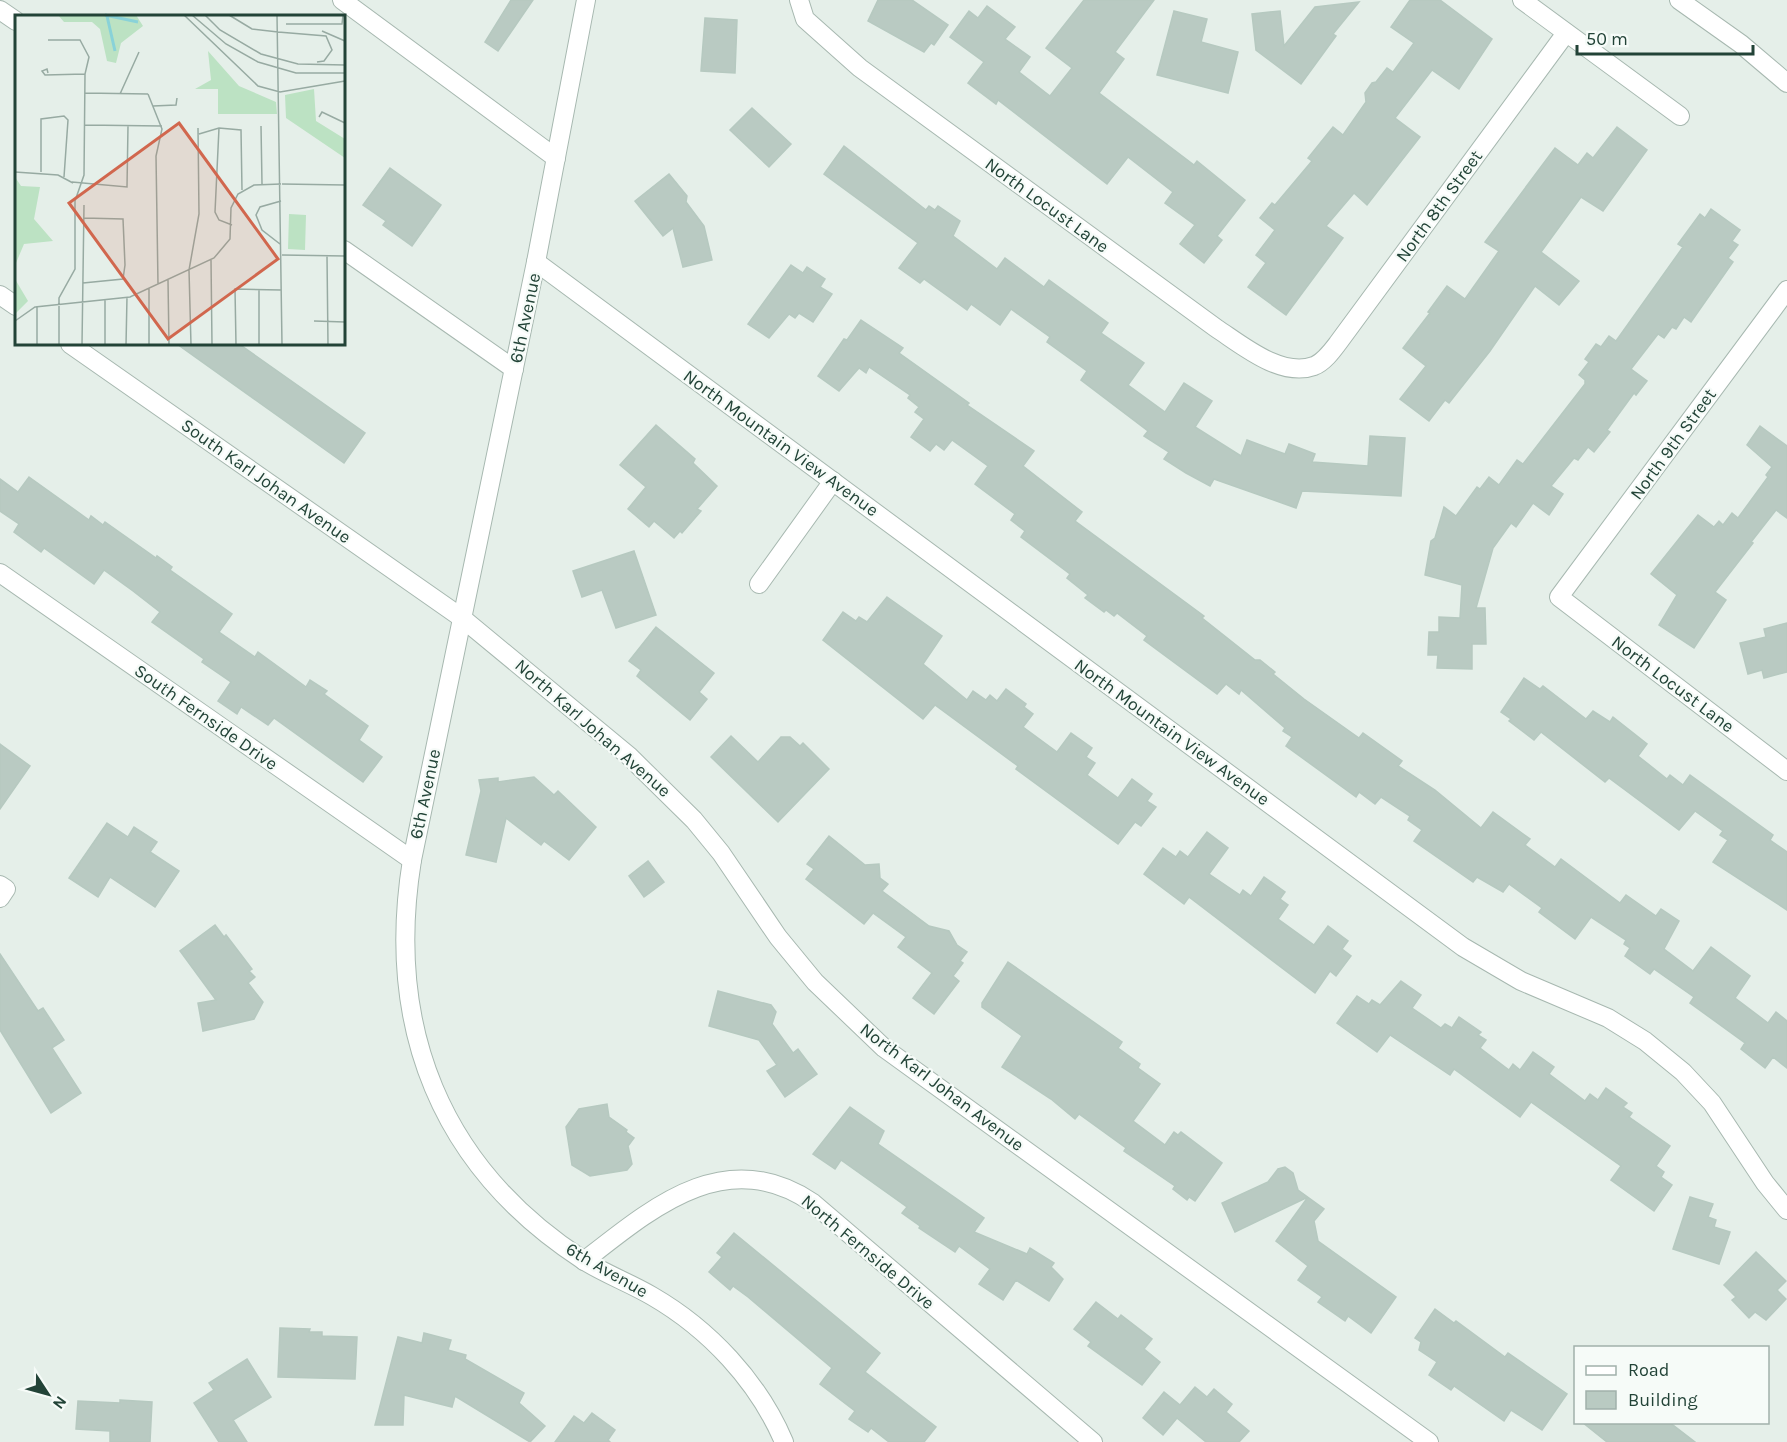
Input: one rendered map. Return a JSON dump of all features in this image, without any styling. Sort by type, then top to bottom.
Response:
[{"type":"street","points":[[342,0],[556,158]]},
{"type":"street","name":"6th Avenue","points":[[586,0],[536,262],[412,860],[404,924],[407,994],[414,1033],[431,1082],[453,1127],[496,1187],[523,1215],[584,1261],[651,1295],[697,1327],[729,1358],[760,1397],[784,1442]]},
{"type":"street","name":"North Locust Lane","points":[[799,0],[805,19],[831,44],[898,97],[1216,328],[1275,363],[1303,367]]},
{"type":"street","points":[[1522,0],[1680,116]]},
{"type":"street","points":[[1679,0],[1741,44],[1787,83]]},
{"type":"street","points":[[0,10],[15,20]]},
{"type":"street","name":"North 8th Street","points":[[1303,367],[1314,366],[1323,361],[1338,343],[1566,33]]},
{"type":"street","points":[[345,251],[514,369]]},
{"type":"street","name":"North Mountain View Avenue","points":[[536,262],[1463,947],[1521,981],[1608,1018],[1645,1041],[1683,1072],[1712,1103],[1765,1183],[1787,1210]]},
{"type":"street","name":"North 9th Street","points":[[1560,597],[1787,290]]},
{"type":"street","points":[[0,295],[15,305]]},
{"type":"street","name":"South Karl Johan Avenue","points":[[71,345],[462,618]]},
{"type":"street","points":[[759,584],[833,481]]},
{"type":"street","name":"South Fernside Drive","points":[[0,573],[412,860]]},
{"type":"street","name":"North Locust Lane","points":[[1560,597],[1787,771]]},
{"type":"street","name":"North Karl Johan Avenue","points":[[462,618],[629,756],[665,789],[721,854],[778,937],[815,982],[884,1048],[1429,1442]]},
{"type":"street","name":"North Fernside Drive","points":[[584,1261],[651,1209],[708,1184],[729,1179],[754,1178],[784,1186],[813,1203],[1093,1442]]},
{"type":"building","points":[[511,0],[533,0],[498,51],[485,42]]},
{"type":"building","points":[[878,0],[912,0],[948,25],[934,45],[931,43],[924,52],[868,21]]},
{"type":"building","points":[[1084,0],[1154,0],[1115,52],[1124,59],[1099,93],[1194,165],[1197,161],[1245,200],[1217,236],[1222,240],[1204,263],[1180,244],[1195,225],[1165,203],[1173,192],[1128,157],[1107,184],[998,100],[996,104],[968,83],[984,62],[950,37],[969,11],[978,18],[987,6],[1015,27],[1005,39],[1030,57],[1019,72],[1050,96],[1072,68],[1046,48]]},
{"type":"building","points":[[1410,0],[1440,0],[1492,39],[1459,89],[1432,70],[1395,118],[1420,137],[1367,205],[1354,193],[1326,226],[1343,238],[1286,315],[1248,287],[1266,263],[1256,255],[1275,230],[1260,218],[1272,203],[1275,205],[1312,161],[1308,158],[1333,127],[1343,135],[1366,102],[1365,93],[1372,83],[1376,82],[1387,68],[1393,72],[1414,43],[1391,27]]},
{"type":"building","points":[[1359,2],[1333,34],[1336,36],[1301,84],[1256,50],[1252,14],[1280,11],[1284,46],[1315,7]]},
{"type":"building","points":[[1174,11],[1207,19],[1201,42],[1238,52],[1228,93],[1157,75]]},
{"type":"building","points":[[705,18],[737,20],[735,73],[701,71]]},
{"type":"building","points":[[752,108],[791,144],[769,167],[730,130]]},
{"type":"building","points":[[1617,127],[1647,150],[1603,211],[1581,197],[1541,252],[1579,281],[1559,305],[1535,286],[1490,351],[1449,403],[1445,400],[1429,421],[1400,399],[1426,366],[1403,348],[1447,286],[1465,299],[1499,251],[1485,242],[1555,148],[1578,165],[1587,153],[1593,158]]},
{"type":"building","points":[[844,146],[926,210],[929,206],[935,210],[938,206],[960,221],[953,236],[997,269],[1005,258],[1044,287],[1049,280],[1108,323],[1101,333],[1144,363],[1128,385],[1165,412],[1184,383],[1212,401],[1195,427],[1241,456],[1247,440],[1285,454],[1289,444],[1315,454],[1312,462],[1368,466],[1370,436],[1405,438],[1401,496],[1302,491],[1296,508],[1214,479],[1210,486],[1186,473],[1164,459],[1169,452],[1144,436],[1148,431],[1081,380],[1087,371],[1047,342],[1050,337],[1011,309],[1000,325],[971,304],[967,310],[924,279],[920,283],[899,268],[918,243],[824,174]]},
{"type":"building","points":[[390,168],[441,205],[412,246],[383,225],[386,221],[363,205]]},
{"type":"building","points":[[669,174],[687,196],[686,202],[704,226],[712,260],[683,267],[673,228],[663,236],[635,201]]},
{"type":"building","points":[[1711,209],[1740,230],[1732,241],[1738,245],[1728,258],[1733,262],[1691,322],[1684,317],[1676,329],[1672,327],[1664,338],[1658,334],[1631,369],[1647,381],[1636,395],[1634,393],[1607,430],[1610,432],[1594,452],[1588,447],[1578,460],[1574,458],[1551,486],[1563,494],[1549,515],[1533,503],[1516,527],[1511,523],[1493,548],[1476,608],[1485,608],[1486,644],[1472,644],[1472,669],[1437,668],[1438,655],[1428,655],[1429,632],[1439,632],[1439,617],[1460,618],[1462,585],[1425,575],[1431,541],[1435,538],[1444,507],[1456,516],[1477,487],[1480,489],[1489,477],[1499,485],[1517,460],[1523,464],[1585,384],[1585,380],[1579,375],[1589,362],[1585,359],[1596,344],[1601,347],[1609,336],[1616,341],[1683,247],[1678,244],[1700,214],[1705,218]]},
{"type":"building","points":[[791,265],[803,273],[807,267],[825,279],[820,287],[832,294],[813,322],[799,313],[795,318],[789,314],[769,338],[748,324]]},
{"type":"building","points":[[861,320],[903,348],[899,353],[969,403],[967,405],[1034,451],[1023,466],[1082,512],[1075,521],[1204,616],[1202,618],[1255,660],[1260,660],[1275,672],[1273,674],[1304,699],[1359,738],[1363,733],[1402,761],[1398,766],[1435,790],[1481,828],[1493,812],[1530,839],[1525,845],[1555,867],[1561,859],[1620,903],[1626,895],[1656,916],[1661,909],[1679,921],[1664,949],[1693,971],[1711,947],[1750,976],[1735,998],[1768,1023],[1776,1012],[1787,1021],[1787,1068],[1773,1057],[1765,1068],[1741,1049],[1745,1043],[1690,1003],[1694,997],[1654,969],[1650,974],[1625,956],[1630,948],[1624,944],[1626,940],[1591,917],[1575,939],[1539,912],[1542,908],[1509,884],[1503,892],[1477,877],[1473,882],[1414,841],[1422,830],[1408,820],[1410,816],[1381,797],[1375,804],[1359,792],[1356,797],[1286,746],[1292,737],[1283,731],[1285,728],[1241,690],[1239,694],[1226,684],[1217,694],[1144,640],[1147,636],[1117,613],[1114,616],[1106,610],[1104,612],[1085,598],[1088,595],[1067,578],[1070,574],[1021,537],[1025,531],[1011,520],[1015,514],[975,484],[988,466],[952,440],[944,450],[936,444],[930,451],[911,437],[924,419],[915,412],[919,407],[908,398],[910,395],[869,367],[866,373],[859,368],[839,391],[818,376],[844,339],[847,340]]},
{"type":"building","points":[[178,345],[240,345],[365,433],[344,463]]},
{"type":"building","points":[[656,425],[695,459],[693,463],[717,486],[697,509],[701,511],[682,533],[680,531],[674,538],[654,521],[649,527],[628,509],[646,487],[620,465]]},
{"type":"building","points":[[1760,426],[1787,446],[1787,518],[1776,510],[1715,592],[1726,600],[1694,648],[1659,625],[1677,595],[1651,574],[1698,515],[1714,527],[1719,521],[1723,525],[1732,513],[1738,518],[1768,477],[1766,475],[1772,467],[1747,445]]},
{"type":"building","points":[[29,477],[89,520],[91,516],[103,525],[105,522],[156,558],[157,556],[172,567],[170,570],[232,614],[219,632],[255,657],[258,652],[306,687],[310,680],[327,691],[324,694],[368,726],[359,740],[382,757],[363,782],[274,718],[268,725],[241,707],[237,714],[218,701],[231,682],[202,662],[204,659],[152,622],[160,612],[104,570],[94,584],[44,548],[41,552],[14,532],[19,524],[0,511],[0,479],[18,492]]},
{"type":"building","points":[[634,551],[656,615],[616,628],[602,590],[582,597],[573,571]]},
{"type":"building","points":[[887,597],[942,636],[923,664],[967,700],[973,691],[986,700],[990,695],[997,701],[1006,689],[1026,704],[1024,707],[1033,714],[1023,727],[1057,752],[1071,733],[1092,748],[1086,757],[1095,763],[1087,775],[1118,798],[1132,779],[1152,794],[1147,801],[1156,807],[1141,826],[1135,822],[1118,844],[1016,769],[1018,766],[935,705],[923,719],[823,640],[843,612],[856,621],[859,617],[867,622]]},
{"type":"building","points":[[1787,623],[1787,672],[1764,678],[1762,670],[1748,674],[1740,643],[1766,637],[1764,629]]},
{"type":"building","points":[[656,627],[714,673],[699,692],[707,699],[690,720],[637,676],[641,670],[629,661]]},
{"type":"building","points":[[1524,678],[1540,689],[1543,686],[1586,719],[1593,711],[1610,722],[1613,717],[1647,744],[1638,756],[1667,779],[1670,775],[1683,785],[1690,775],[1773,835],[1770,840],[1787,852],[1787,910],[1713,862],[1728,840],[1720,835],[1723,831],[1695,811],[1679,830],[1609,778],[1605,782],[1541,732],[1534,740],[1509,721],[1511,719],[1501,712]]},
{"type":"building","points":[[731,736],[758,762],[781,737],[790,737],[800,746],[803,743],[829,769],[778,822],[711,757]]},
{"type":"building","points":[[0,744],[30,766],[0,809]]},
{"type":"building","points":[[534,777],[554,795],[558,791],[596,827],[569,860],[544,841],[541,845],[506,818],[496,862],[466,855],[481,791],[479,780],[498,778],[498,782]]},
{"type":"building","points":[[107,823],[128,837],[134,827],[157,842],[150,852],[179,871],[155,907],[110,877],[98,897],[69,878]]},
{"type":"building","points":[[1207,832],[1228,848],[1209,874],[1240,895],[1243,890],[1251,896],[1264,877],[1285,892],[1280,899],[1288,905],[1278,919],[1314,945],[1328,926],[1348,941],[1342,949],[1351,956],[1336,976],[1330,971],[1315,993],[1189,897],[1184,904],[1144,874],[1163,848],[1176,857],[1180,851],[1188,857]]},
{"type":"building","points":[[829,836],[865,865],[879,864],[880,878],[888,884],[882,891],[929,926],[949,931],[957,945],[967,952],[960,961],[963,963],[953,976],[959,981],[934,1014],[913,998],[932,973],[898,947],[906,937],[873,913],[864,924],[806,879],[814,869],[807,864]]},
{"type":"building","points":[[648,861],[664,882],[644,897],[629,876]]},
{"type":"building","points":[[215,925],[224,937],[226,935],[252,969],[249,971],[255,977],[248,983],[263,1002],[254,1019],[203,1031],[198,1003],[216,1000],[180,951]]},
{"type":"building","points":[[0,954],[38,1011],[43,1008],[64,1040],[52,1048],[81,1093],[51,1113],[0,1030]]},
{"type":"building","points":[[1008,962],[1122,1042],[1118,1048],[1140,1064],[1138,1068],[1160,1084],[1133,1121],[1165,1145],[1174,1132],[1178,1135],[1181,1132],[1222,1163],[1195,1201],[1189,1197],[1187,1200],[1173,1189],[1175,1186],[1124,1151],[1126,1148],[1079,1114],[1075,1119],[1051,1099],[1002,1067],[1022,1036],[982,1007],[982,1003]]},
{"type":"building","points":[[1401,981],[1421,995],[1412,1008],[1441,1028],[1445,1024],[1452,1028],[1459,1017],[1481,1032],[1478,1035],[1486,1040],[1480,1048],[1509,1070],[1513,1064],[1520,1070],[1533,1052],[1554,1067],[1549,1074],[1585,1101],[1590,1094],[1598,1100],[1606,1088],[1627,1103],[1623,1107],[1632,1113],[1629,1117],[1670,1146],[1656,1166],[1664,1172],[1661,1177],[1672,1185],[1654,1211],[1611,1180],[1621,1166],[1531,1102],[1520,1117],[1454,1069],[1450,1075],[1390,1035],[1377,1052],[1337,1023],[1357,996],[1369,1004],[1372,1000],[1380,1005]]},
{"type":"building","points":[[718,991],[771,1005],[776,1012],[772,1024],[793,1053],[798,1049],[817,1074],[785,1097],[767,1071],[777,1065],[759,1040],[709,1026]]},
{"type":"building","points":[[607,1104],[609,1117],[634,1138],[628,1146],[632,1164],[627,1170],[590,1176],[572,1165],[566,1127],[579,1109]]},
{"type":"building","points":[[850,1107],[884,1131],[878,1144],[984,1218],[974,1232],[1027,1254],[1030,1248],[1054,1263],[1051,1267],[1063,1279],[1049,1301],[1016,1280],[1003,1300],[979,1284],[990,1269],[959,1246],[955,1252],[919,1228],[920,1226],[902,1213],[907,1207],[841,1160],[835,1169],[813,1154]]},
{"type":"building","points":[[1285,1167],[1293,1173],[1298,1190],[1308,1197],[1235,1232],[1222,1203],[1268,1182],[1278,1169]]},
{"type":"building","points":[[1308,1197],[1324,1209],[1314,1221],[1318,1241],[1396,1297],[1371,1333],[1348,1316],[1345,1321],[1318,1302],[1322,1297],[1298,1280],[1308,1266],[1276,1241]]},
{"type":"building","points":[[1690,1197],[1713,1204],[1708,1217],[1716,1220],[1714,1227],[1730,1232],[1719,1264],[1673,1249]]},
{"type":"building","points":[[734,1233],[880,1353],[865,1372],[936,1427],[924,1442],[889,1442],[871,1428],[868,1432],[849,1419],[855,1411],[820,1384],[832,1368],[748,1297],[733,1286],[730,1290],[709,1272],[722,1257],[717,1253]]},
{"type":"building","points":[[1756,1252],[1786,1281],[1777,1290],[1786,1299],[1766,1320],[1755,1312],[1749,1318],[1732,1300],[1736,1297],[1724,1285]]},
{"type":"building","points":[[1096,1302],[1118,1319],[1121,1315],[1152,1339],[1144,1349],[1160,1362],[1142,1385],[1088,1346],[1091,1342],[1074,1329]]},
{"type":"building","points":[[1435,1309],[1454,1323],[1456,1321],[1505,1357],[1508,1353],[1567,1394],[1542,1430],[1511,1410],[1504,1421],[1454,1386],[1451,1390],[1429,1375],[1437,1362],[1419,1350],[1421,1342],[1415,1338]]},
{"type":"building","points":[[280,1328],[310,1329],[309,1332],[322,1332],[322,1336],[357,1337],[355,1379],[278,1377]]},
{"type":"building","points":[[424,1333],[451,1340],[448,1350],[466,1355],[465,1359],[524,1393],[519,1403],[545,1426],[530,1442],[455,1396],[452,1407],[404,1395],[403,1425],[375,1425],[398,1337],[422,1343]]},
{"type":"building","points":[[247,1359],[271,1397],[233,1420],[247,1442],[219,1442],[194,1403],[214,1390],[209,1383]]},
{"type":"building","points":[[1195,1387],[1207,1397],[1214,1389],[1232,1404],[1226,1412],[1249,1431],[1239,1442],[1206,1442],[1177,1418],[1163,1435],[1143,1418],[1164,1392],[1180,1405]]},
{"type":"building","points":[[120,1400],[152,1402],[150,1442],[110,1442],[110,1431],[76,1429],[78,1401],[120,1403]]},
{"type":"building","points":[[592,1413],[615,1430],[608,1440],[610,1442],[555,1442],[574,1416],[584,1423]]},
{"type":"building","points":[[1584,1424],[1672,1424],[1695,1442],[1607,1442]]}]
